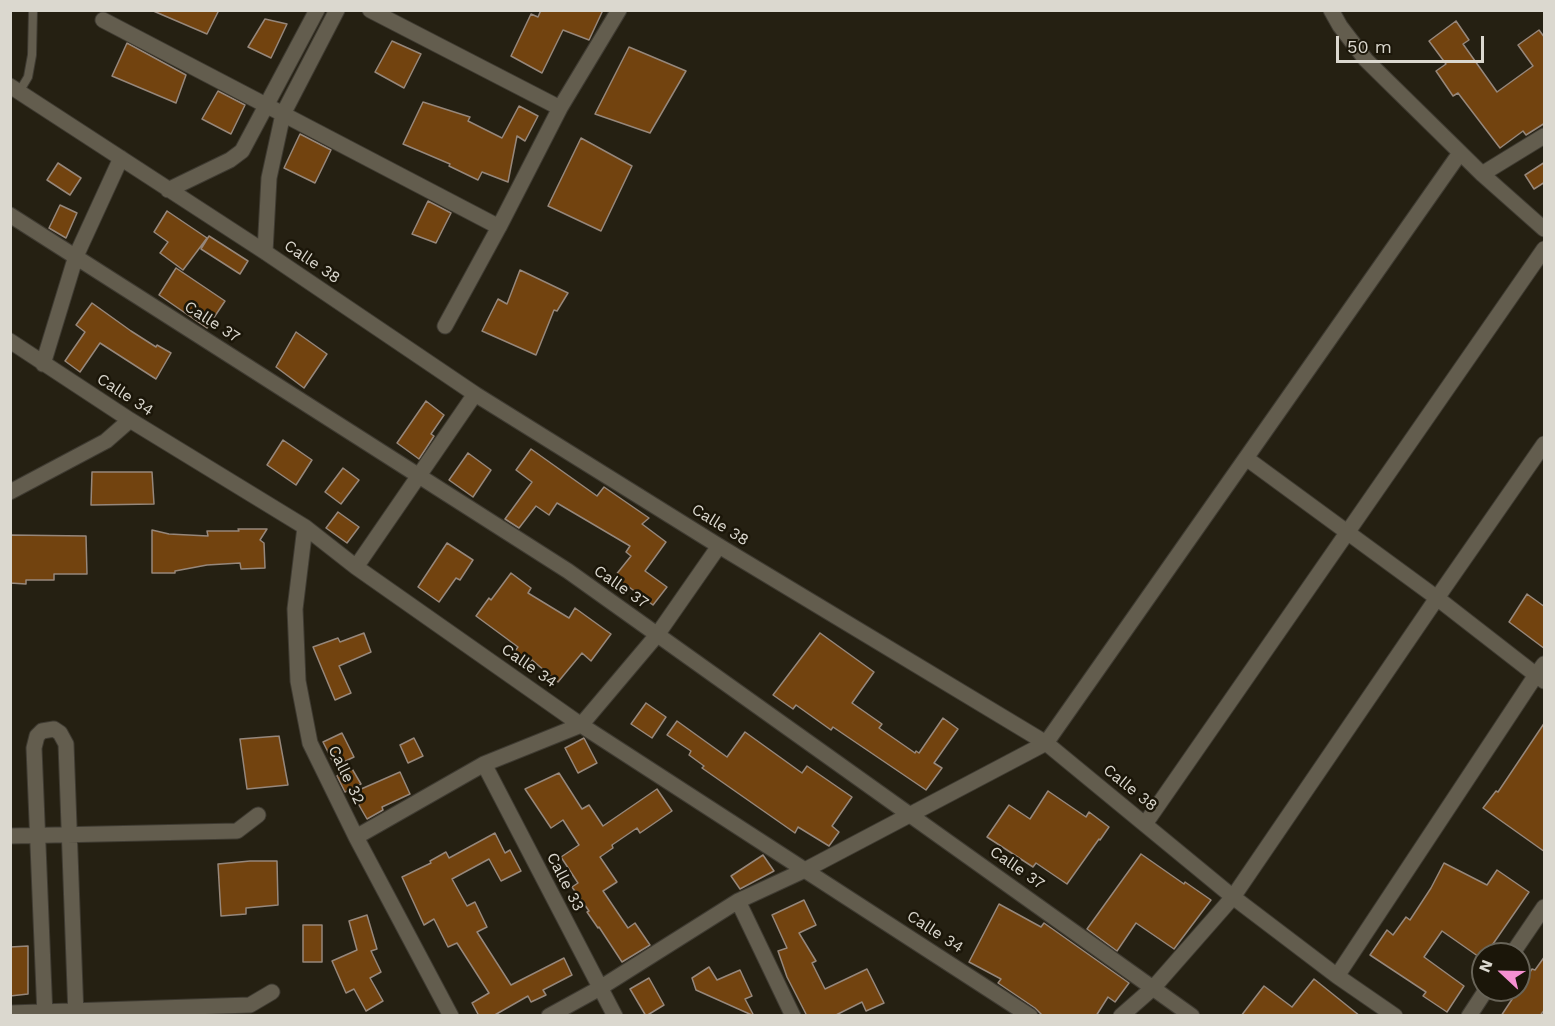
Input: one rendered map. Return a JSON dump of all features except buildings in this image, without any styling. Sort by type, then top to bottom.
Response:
[{"type":"street","points":[[168,190],[230,160],[242,151],[317,10]]},
{"type":"street","points":[[266,252],[269,178],[283,114],[337,10]]},
{"type":"street","points":[[370,10],[560,108]]},
{"type":"street","points":[[445,326],[560,108],[619,10]]},
{"type":"street","points":[[1331,10],[1340,26],[1366,60],[1482,174],[1545,229]]},
{"type":"street","points":[[103,20],[499,227]]},
{"type":"street","name":"Calle 38","points":[[15,89],[266,252],[475,394],[719,546],[1046,743],[1233,897],[1337,976],[1395,1016]]},
{"type":"street","points":[[1482,174],[1545,136]]},
{"type":"street","points":[[549,1016],[600,988],[738,901],[806,870],[1046,743],[1460,153]]},
{"type":"street","points":[[43,364],[76,256],[121,158]]},
{"type":"street","name":"Calle 37","points":[[10,215],[568,571],[1192,1016]]},
{"type":"street","points":[[1145,824],[1545,249]]},
{"type":"street","name":"Calle 34","points":[[10,341],[130,420],[305,527],[356,567],[581,725],[1030,1016]]},
{"type":"street","points":[[356,567],[475,394]]},
{"type":"street","points":[[10,492],[106,441],[130,420]]},
{"type":"street","points":[[1121,1016],[1154,987],[1233,897],[1545,444]]},
{"type":"street","points":[[1246,458],[1542,673],[1337,976]]},
{"type":"street","name":"Calle 32","points":[[305,527],[295,609],[298,681],[310,743],[356,837],[451,1016]]},
{"type":"street","points":[[356,837],[484,764],[581,725],[657,634],[719,546]]},
{"type":"street","points":[[45,1014],[35,742],[42,731],[54,729],[60,733],[66,744],[76,1013]]},
{"type":"street","name":"Calle 33","points":[[484,764],[615,1016]]},
{"type":"street","points":[[10,836],[237,831],[258,815]]},
{"type":"street","points":[[738,901],[793,1016]]},
{"type":"street","points":[[1520,942],[1545,907]]},
{"type":"street","points":[[10,1013],[76,1013],[250,1005],[272,992]]},
{"type":"street","points":[[1469,1016],[1478,1002]]},
{"type":"lane","points":[[15,89],[28,77],[32,55],[33,10]]}]
